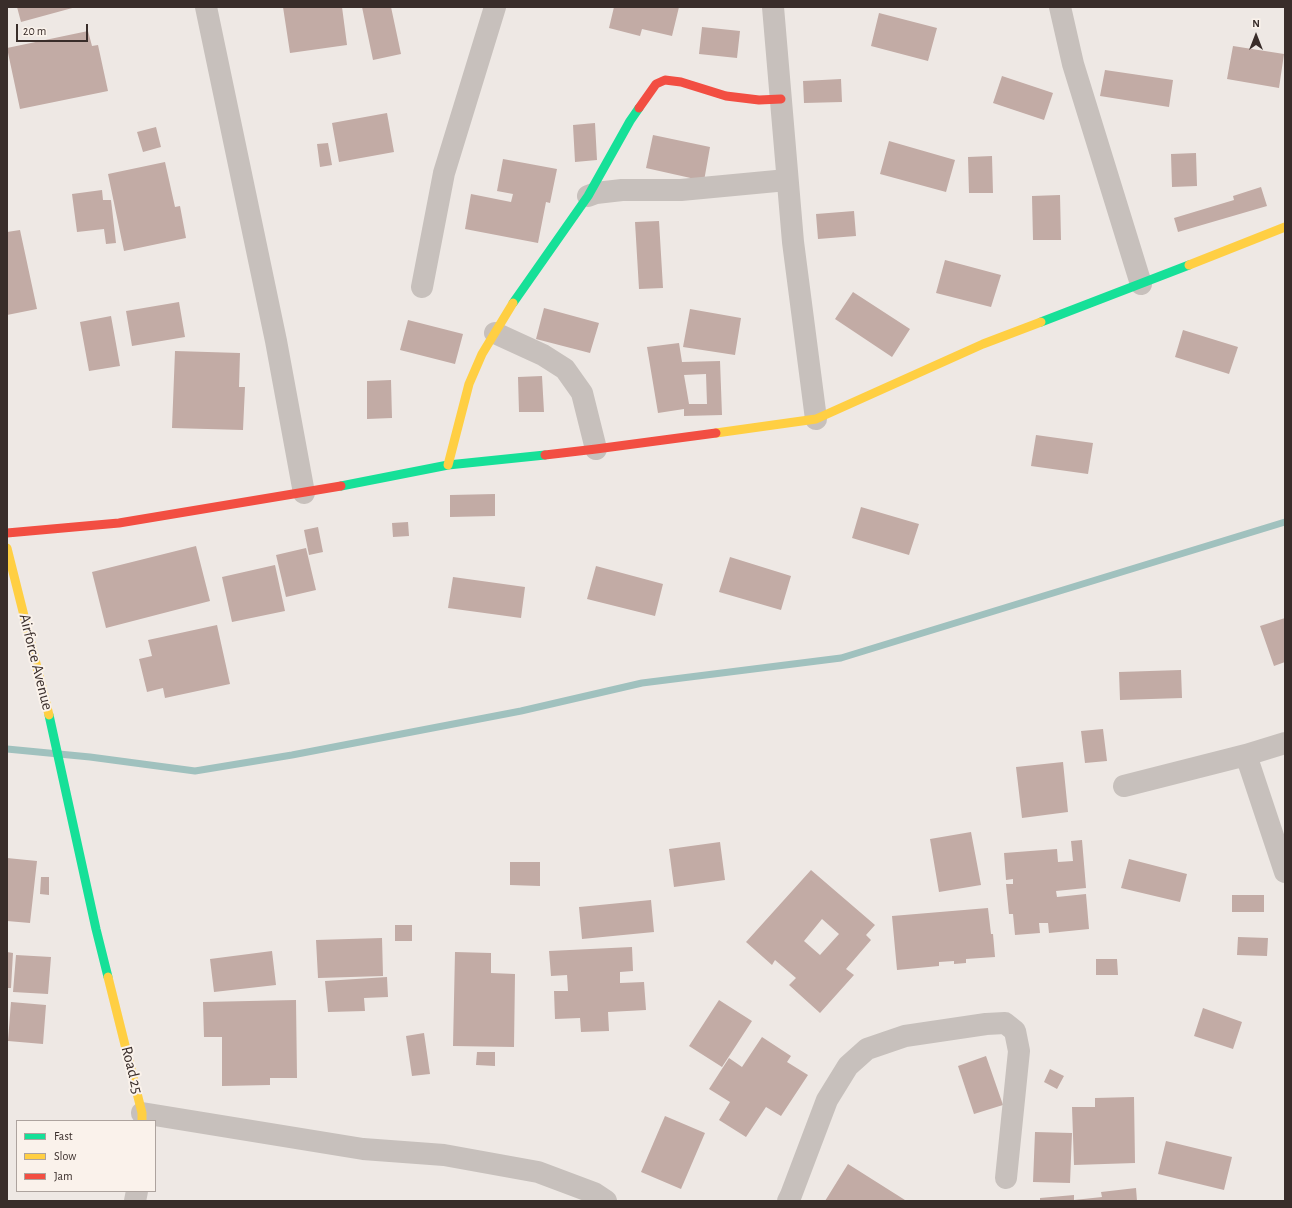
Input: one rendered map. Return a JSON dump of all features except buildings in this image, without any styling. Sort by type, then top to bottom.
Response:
[{"type":"street","points":[[206,7],[276,341],[304,493]]},
{"type":"street","points":[[422,287],[444,173],[495,7]]},
{"type":"street","points":[[773,7],[793,242],[816,419]]},
{"type":"street","points":[[1060,7],[1073,64],[1141,284]]},
{"type":"street","points":[[448,465],[469,384],[482,354],[517,297],[588,196],[630,121],[656,84],[665,80],[681,82],[726,96],[759,100],[781,100]]},
{"type":"street","points":[[588,196],[596,193],[622,190],[681,190],[787,180]]},
{"type":"street","points":[[7,533],[119,523],[304,493],[448,465],[596,449],[816,419],[983,344],[1285,227]]},
{"type":"street","points":[[495,333],[543,355],[565,369],[582,393],[596,449]]},
{"type":"street","name":"Airforce Avenue","points":[[7,548],[53,730],[96,929],[119,1019]]},
{"type":"street","points":[[1124,786],[1246,755],[1285,742]]},
{"type":"street","points":[[1246,755],[1285,872]]},
{"type":"street","name":"Road 25","points":[[119,1019],[142,1117]]},
{"type":"street","points":[[788,1201],[827,1100],[848,1066],[867,1049],[905,1036],[986,1024],[1005,1023],[1015,1031],[1019,1051],[1006,1178]]},
{"type":"street","points":[[142,1117],[363,1149],[444,1155],[538,1172],[594,1192],[606,1201]]},
{"type":"waterway","points":[[7,749],[90,757],[195,771],[292,755],[521,711],[642,683],[841,658],[1285,522]]},
{"type":"traffic: fast","points":[[513,303],[588,196],[630,121],[639,108]]},
{"type":"traffic: fast","points":[[1041,322],[1189,265]]},
{"type":"traffic: fast","points":[[341,486],[448,465],[545,455]]},
{"type":"traffic: fast","points":[[49,715],[108,977]]},
{"type":"traffic: slow","points":[[1189,265],[1285,227]]},
{"type":"traffic: slow","points":[[448,465],[469,384],[482,354],[513,303]]},
{"type":"traffic: slow","points":[[716,433],[816,419],[983,344],[1041,322]]},
{"type":"traffic: slow","points":[[7,548],[49,715]]},
{"type":"traffic: slow","points":[[108,977],[142,1113],[142,1120]]},
{"type":"traffic: jam","points":[[639,108],[656,84],[665,80],[681,82],[726,96],[759,100],[781,99]]},
{"type":"traffic: jam","points":[[545,455],[716,433]]},
{"type":"traffic: jam","points":[[7,533],[119,523],[341,486]]}]
